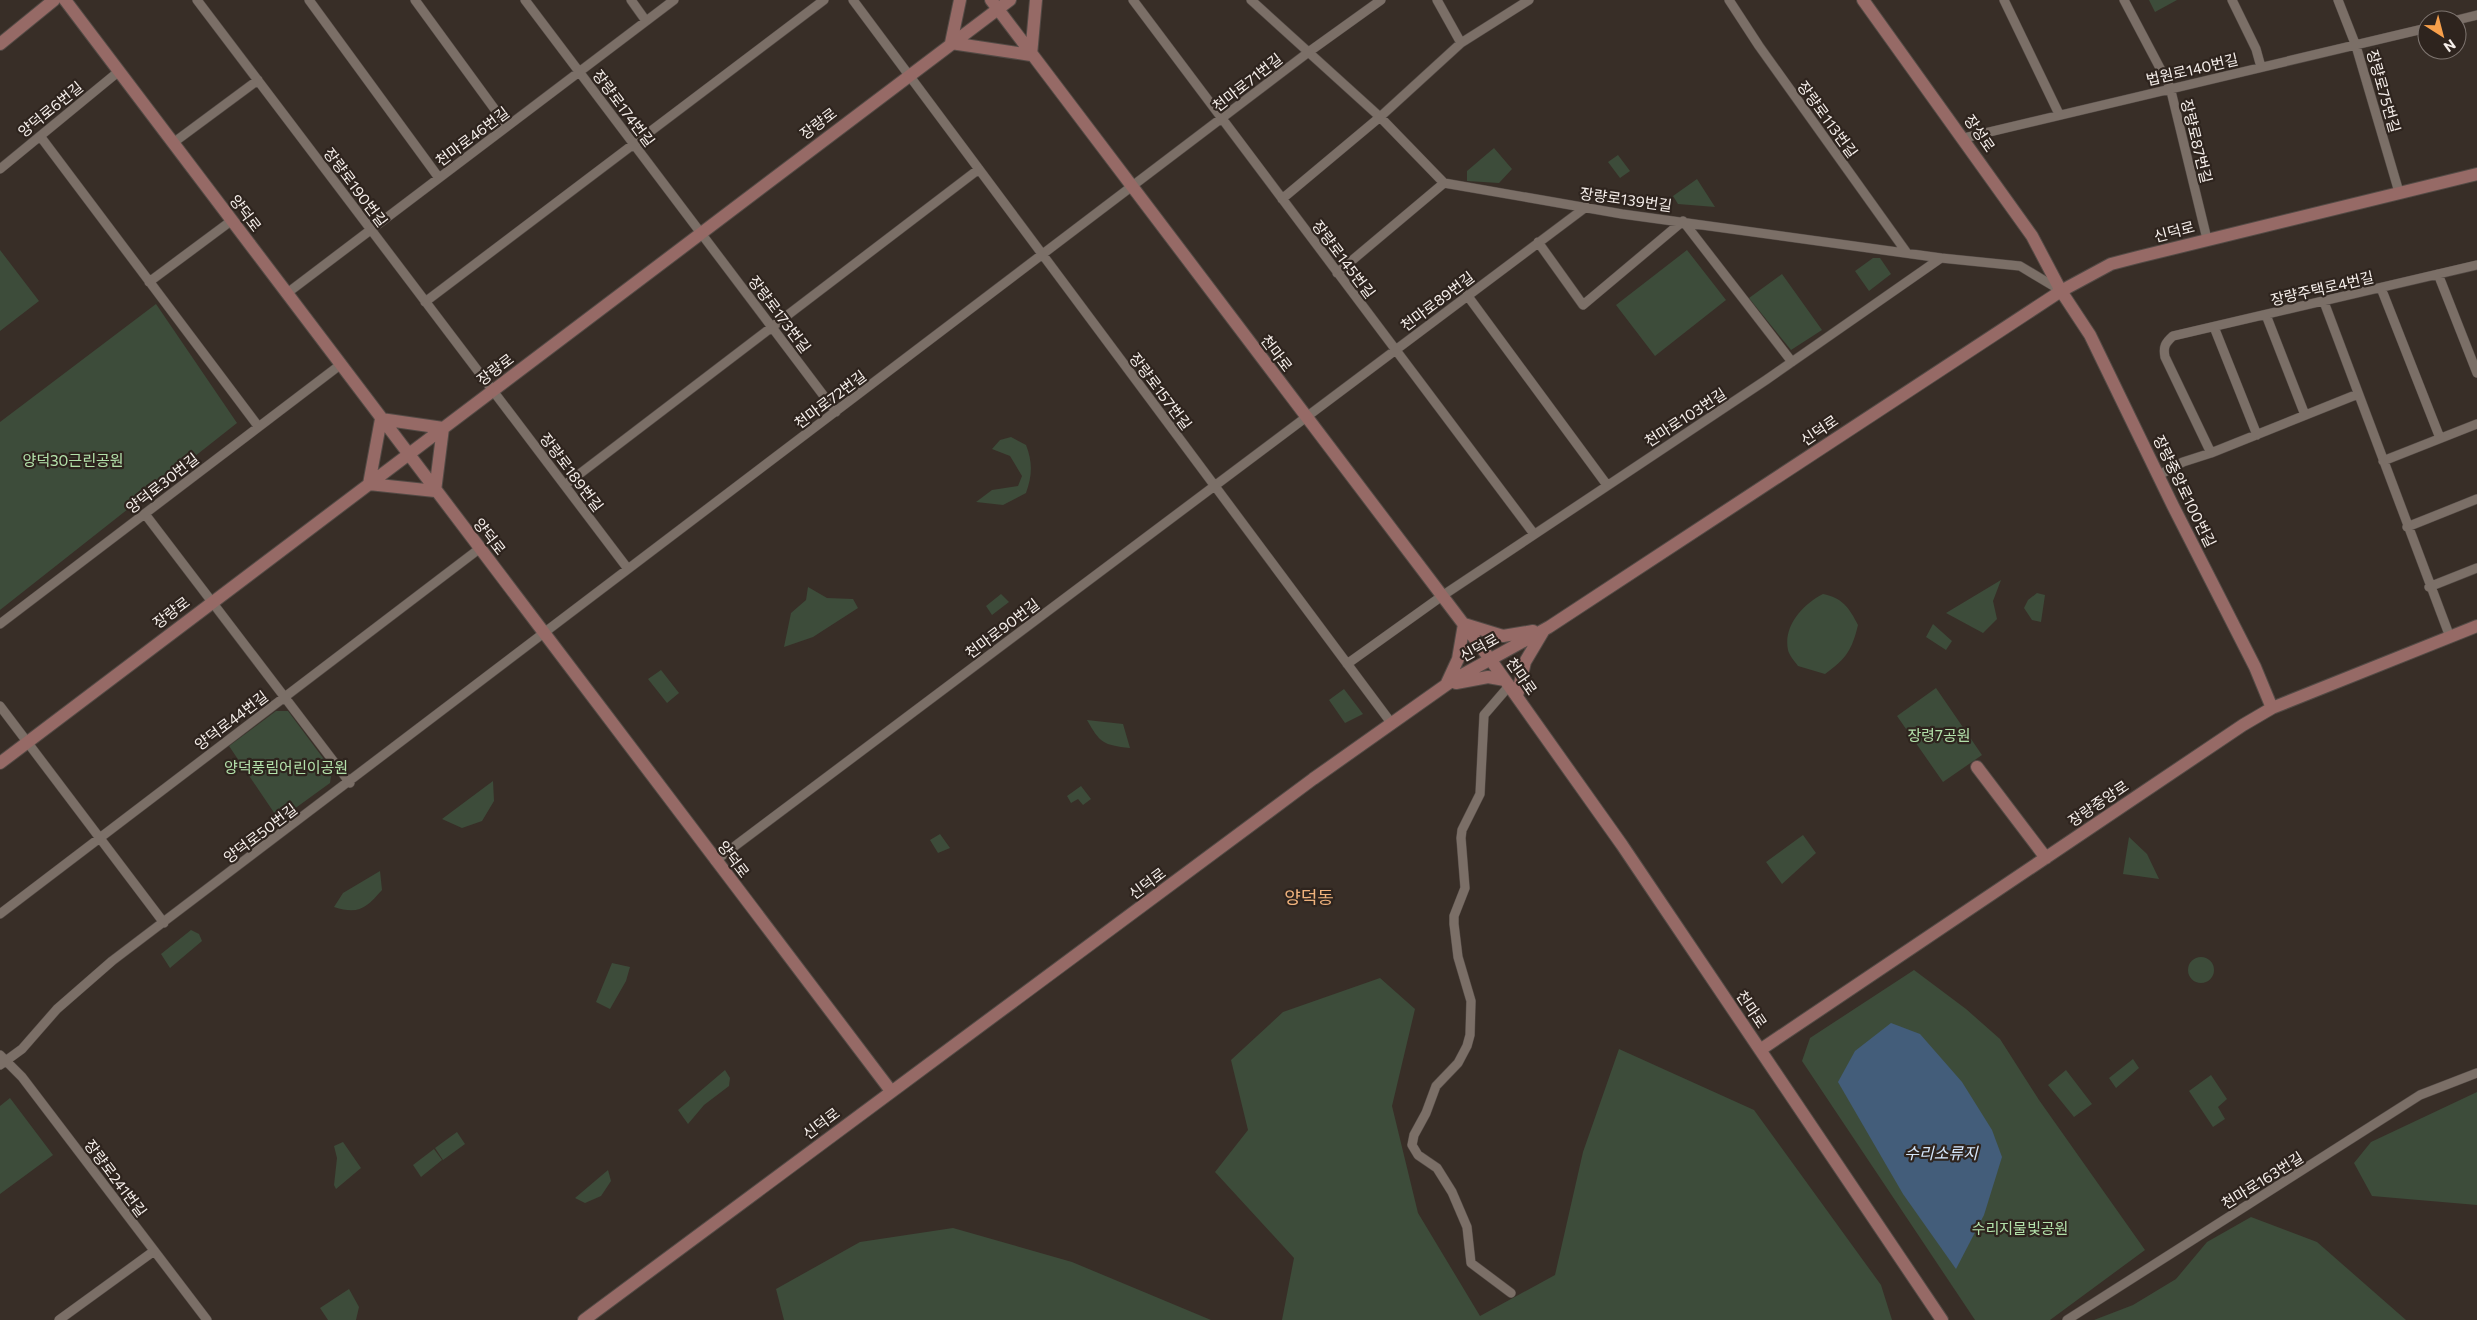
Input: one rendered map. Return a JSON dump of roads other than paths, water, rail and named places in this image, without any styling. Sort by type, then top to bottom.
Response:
[{"type":"street","points":[[0,44],[54,0]]},
{"type":"street","name":"양덕로","points":[[65,0],[891,1091]]},
{"type":"street","name":"장량로190번길","points":[[197,0],[493,391]]},
{"type":"street","points":[[309,0],[439,178]]},
{"type":"street","points":[[414,0],[507,126]]},
{"type":"street","name":"장량로174번길","points":[[525,0],[702,232]]},
{"type":"street","points":[[631,0],[646,21]]},
{"type":"street","name":"천마로46번길","points":[[286,294],[674,0]]},
{"type":"street","points":[[426,302],[824,0]]},
{"type":"street","name":"장량로157번길","points":[[853,0],[1392,724]]},
{"type":"street","points":[[960,0],[951,43],[1031,54],[1036,0]]},
{"type":"street","name":"장량로","points":[[0,763],[210,602],[370,484],[951,43],[994,4],[1010,0]]},
{"type":"street","name":"장량로145번길","points":[[1133,0],[1534,534]]},
{"type":"street","points":[[1252,0],[1380,117],[1444,183],[1337,273]]},
{"type":"street","name":"천마로71번길","points":[[1132,188],[1310,51],[1381,0]]},
{"type":"street","points":[[1437,0],[1461,43]]},
{"type":"street","points":[[1282,200],[1380,117],[1461,43],[1529,0]]},
{"type":"street","name":"장량로113번길","points":[[1729,0],[1759,46],[1907,253]]},
{"type":"street","name":"장성로","points":[[1863,0],[1964,138],[2032,236],[2061,291]]},
{"type":"street","points":[[2004,0],[2059,114]]},
{"type":"street","name":"장량로87번길","points":[[2124,0],[2170,87],[2207,239]]},
{"type":"street","points":[[2232,0],[2256,49],[2261,67]]},
{"type":"street","name":"장량로75번길","points":[[2338,0],[2356,46],[2399,192]]},
{"type":"street","name":"천마로","points":[[994,4],[1490,659],[1622,845],[1942,1320]]},
{"type":"street","name":"법원로140번길","points":[[1964,138],[2170,87],[2417,31]]},
{"type":"street","name":"양덕로6번길","points":[[0,169],[118,72]]},
{"type":"street","points":[[173,143],[258,80]]},
{"type":"street","points":[[40,136],[258,426]]},
{"type":"street","points":[[565,485],[979,169]]},
{"type":"street","name":"신덕로","points":[[584,1320],[1313,779],[1446,686],[1545,629],[2061,291],[2111,264],[2399,192],[2477,175]]},
{"type":"street","name":"장량로139번길","points":[[1444,183],[1683,221],[1941,258],[2020,266],[2061,291]]},
{"type":"street","name":"천마로72번길","points":[[544,632],[1132,188]]},
{"type":"street","name":"천마로89번길","points":[[1305,417],[1586,207]]},
{"type":"street","points":[[149,282],[232,221]]},
{"type":"street","points":[[1538,242],[1583,305],[1683,221],[1792,362]]},
{"type":"street","name":"장량로173번길","points":[[702,232],[836,412]]},
{"type":"street","name":"천마로103번길","points":[[1347,664],[1442,596],[1792,362],[1941,258]]},
{"type":"street","name":"장량주택로4번길","points":[[2211,453],[2165,357],[2163,349],[2166,342],[2173,336],[2477,265]]},
{"type":"street","points":[[2438,274],[2477,373]]},
{"type":"street","points":[[2381,288],[2440,438]]},
{"type":"street","name":"장량중앙로100번길","points":[[2061,291],[2090,334],[2255,668],[2272,708]]},
{"type":"street","points":[[1467,295],[1607,485]]},
{"type":"street","points":[[2324,302],[2429,587],[2450,638]]},
{"type":"street","points":[[2266,315],[2305,415]]},
{"type":"street","points":[[2214,327],[2257,435]]},
{"type":"street","name":"양덕로30번길","points":[[0,624],[340,365]]},
{"type":"street","name":"장량로189번길","points":[[493,391],[628,569]]},
{"type":"street","points":[[2159,475],[2183,462],[2211,453],[2358,394]]},
{"type":"street","name":"천마로90번길","points":[[715,861],[1305,417]]},
{"type":"street","points":[[381,419],[443,428],[435,491],[370,484],[381,419]]},
{"type":"street","points":[[2383,461],[2477,424]]},
{"type":"street","points":[[2407,526],[2477,499]]},
{"type":"street","points":[[145,514],[210,602],[350,783]]},
{"type":"street","name":"양덕로44번길","points":[[0,914],[479,549]]},
{"type":"street","points":[[2429,587],[2477,568]]},
{"type":"street","points":[[1446,686],[1458,659],[1464,624],[1503,636],[1545,629]]},
{"type":"street","name":"장량중앙로","points":[[1760,1050],[2243,725],[2272,708],[2477,626]]},
{"type":"street","points":[[1511,1293],[1472,1264],[1468,1251],[1467,1227],[1452,1192],[1437,1168],[1418,1156],[1412,1145],[1414,1135],[1426,1113],[1436,1086],[1458,1063],[1468,1046],[1470,1035],[1471,1001],[1458,957],[1454,916],[1465,888],[1461,838],[1480,794],[1484,715],[1510,687],[1545,629]]},
{"type":"street","name":"양덕로50번길","points":[[2,1060],[22,1049],[74,993],[350,783],[544,632]]},
{"type":"street","points":[[1446,686],[1488,677],[1510,687]]},
{"type":"street","points":[[0,706],[164,923]]},
{"type":"street","points":[[1977,768],[2046,858]]},
{"type":"street","name":"장량로241번길","points":[[2,1060],[22,1077],[207,1320]]},
{"type":"street","name":"천마로163번길","points":[[2067,1320],[2420,1095],[2477,1072]]},
{"type":"street","points":[[59,1320],[154,1250]]},
{"type":"water","name":"수리소류지","points":[[1891,1023],[1920,1034],[1962,1082],[1992,1130],[2002,1157],[1984,1215],[1956,1269],[1903,1194],[1838,1082],[1855,1051]]},
{"type":"district","name":"양덕동","points":[[1309,897]]},
{"type":"park label","name":"양덕30근린공원","points":[[73,460]]},
{"type":"park label","name":"장령7공원","points":[[1939,735]]},
{"type":"park label","name":"양덕풍림어린이공원","points":[[286,767]]},
{"type":"park label","name":"수리지물빛공원","points":[[2020,1228]]}]
